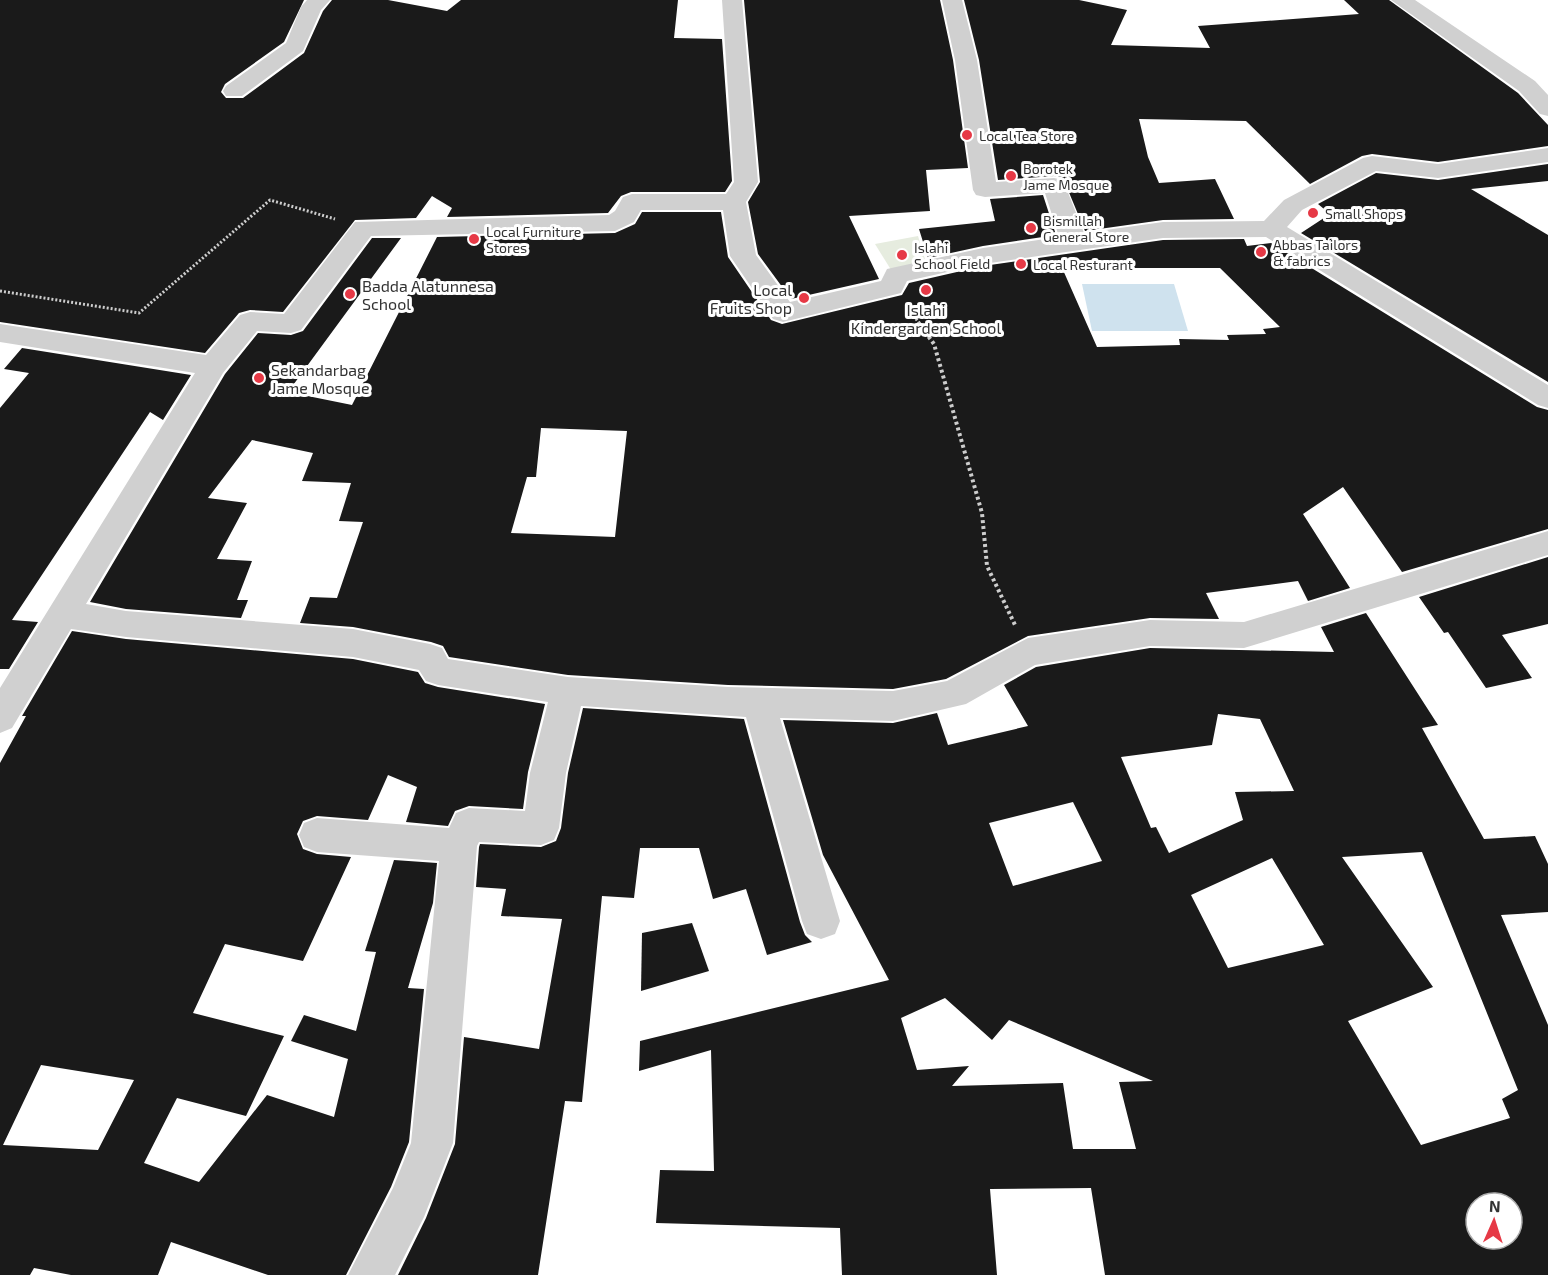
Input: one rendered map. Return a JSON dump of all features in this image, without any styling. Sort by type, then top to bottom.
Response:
[{"type":"street","points":[[234,91],[296,46],[312,7],[320,0]]},
{"type":"street","points":[[732,0],[746,182],[734,202],[742,256],[783,314],[892,287],[896,275],[983,256],[1163,230],[1271,229],[1548,398]]},
{"type":"street","points":[[952,0],[966,60],[985,190],[1054,185],[1074,242]]},
{"type":"street","points":[[1405,3],[1437,0]]},
{"type":"street","points":[[1405,3],[1527,86],[1548,109]]},
{"type":"street","points":[[1271,229],[1293,205],[1372,162],[1437,171],[1548,155]]},
{"type":"street","points":[[0,718],[213,366],[250,321],[291,324],[364,228],[615,223],[625,216],[632,202],[734,202]]},
{"type":"street","points":[[0,333],[213,366]]},
{"type":"street","points":[[63,614],[126,624],[353,643],[430,658],[438,671],[568,691],[759,703],[893,706],[954,694],[1028,652],[1150,633],[1245,635],[1548,543]]},
{"type":"street","points":[[370,1275],[410,1202],[432,1143],[459,846],[469,825],[541,828],[548,773],[568,691]]},
{"type":"street","points":[[759,703],[821,921]]},
{"type":"street","points":[[317,835],[459,846]]},
{"type":"path","points":[[0,291],[139,314],[270,200],[364,228]]},
{"type":"path","points":[[892,287],[934,344],[982,513],[987,566],[1028,652]]},
{"type":"shaded area","points":[[918,236],[927,266],[893,273],[875,244]]},
{"type":"water","points":[[1082,284],[1174,284],[1188,331],[1092,331]]},
{"type":"building","points":[[0,0],[304,0],[284,42],[225,84],[221,92],[226,98],[243,98],[304,53],[323,11],[332,0],[388,0],[447,11],[461,0],[678,0],[674,38],[722,39],[732,181],[725,192],[631,192],[621,196],[608,213],[447,217],[452,208],[432,196],[416,218],[355,220],[283,312],[250,310],[239,313],[205,353],[0,322]]},
{"type":"building","points":[[744,0],[940,0],[953,60],[968,168],[926,170],[930,211],[849,216],[879,279],[791,299],[758,254],[748,202],[760,182]]},
{"type":"building","points":[[964,0],[1079,0],[1127,10],[1111,45],[1210,48],[1198,26],[1359,14],[1344,0],[1389,0],[1518,93],[1548,125],[1548,146],[1438,162],[1372,154],[1362,156],[1310,184],[1246,121],[1139,119],[1148,157],[1159,183],[1215,179],[1234,219],[1163,220],[1085,231],[1063,178],[1054,176],[998,180],[979,60]]},
{"type":"building","points":[[1548,164],[1548,181],[1471,189],[1548,235],[1548,382],[1301,233],[1330,214],[1318,204],[1376,173],[1438,180]]},
{"type":"building","points":[[1043,195],[1056,235],[983,246],[928,258],[919,229],[995,221],[990,199]]},
{"type":"building","points":[[642,212],[721,212],[728,257],[771,320],[782,324],[902,295],[909,283],[983,266],[1163,240],[1244,239],[1247,246],[1271,243],[1537,407],[1548,410],[1548,529],[1402,572],[1343,487],[1303,514],[1350,588],[1308,601],[1298,581],[1206,593],[1219,619],[1150,618],[1028,636],[946,679],[893,689],[728,685],[568,675],[449,657],[443,646],[431,642],[353,627],[300,623],[310,597],[337,598],[363,522],[339,521],[351,483],[302,481],[313,453],[252,440],[208,498],[247,503],[217,559],[252,561],[237,600],[248,600],[241,618],[126,609],[90,602],[225,374],[258,333],[291,335],[303,331],[372,238],[401,238],[288,392],[352,405],[437,237],[615,233],[635,224]],"holes":[[[1133,268],[1220,268],[1280,327],[1263,329],[1266,334],[1227,335],[1229,340],[1179,339],[1180,345],[1097,347],[1063,270],[1133,271]],[[541,428],[627,431],[615,537],[511,533],[527,477],[536,477]]]},
{"type":"building","points":[[22,348],[191,375],[163,420],[150,412],[12,620],[38,622],[9,669],[0,669],[0,408],[29,373],[4,369]]},
{"type":"building","points":[[1548,557],[1548,624],[1502,635],[1532,678],[1486,688],[1448,632],[1444,633],[1419,597]]},
{"type":"building","points":[[1366,613],[1438,725],[1422,728],[1484,839],[1535,836],[1548,864],[1548,912],[1501,915],[1548,1025],[1548,1275],[1105,1275],[1091,1188],[990,1189],[997,1275],[842,1275],[840,1228],[656,1223],[660,1170],[714,1171],[711,1050],[639,1071],[640,1041],[889,980],[823,855],[783,720],[893,723],[937,713],[948,745],[1028,726],[1004,685],[1036,667],[1150,648],[1334,652],[1321,627]],"holes":[[[1218,714],[1260,719],[1294,791],[1235,792],[1243,820],[1169,853],[1156,827],[1151,828],[1121,757],[1212,745]],[[1073,802],[1102,861],[1013,886],[989,823]],[[1422,852],[1518,1090],[1502,1099],[1510,1118],[1421,1145],[1348,1021],[1433,987],[1342,857]],[[1272,858],[1324,945],[1228,968],[1191,895]],[[945,998],[992,1040],[1009,1020],[1153,1081],[1119,1082],[1136,1149],[1073,1149],[1063,1083],[952,1086],[969,1066],[917,1070],[901,1018]]]},
{"type":"building","points":[[72,631],[126,639],[353,659],[418,672],[425,683],[438,687],[545,704],[528,772],[523,809],[469,806],[455,811],[448,826],[406,822],[417,787],[388,775],[368,820],[317,816],[303,821],[297,834],[303,849],[317,854],[351,857],[303,961],[225,944],[193,1013],[284,1036],[246,1116],[177,1098],[144,1163],[199,1182],[267,1095],[334,1117],[348,1059],[291,1041],[304,1015],[356,1031],[376,952],[365,951],[394,860],[437,863],[433,903],[408,988],[424,989],[409,1142],[391,1187],[346,1275],[268,1275],[171,1242],[158,1275],[71,1275],[34,1268],[30,1275],[0,1275],[0,763],[26,716],[22,716]],"holes":[[[41,1065],[134,1080],[98,1150],[3,1145]]]},
{"type":"building","points":[[583,708],[744,719],[800,922],[805,935],[812,942],[767,955],[746,889],[713,899],[699,848],[640,848],[634,898],[602,896],[582,1102],[565,1101],[538,1275],[398,1275],[426,1218],[455,1144],[464,1037],[539,1049],[562,919],[501,916],[506,889],[476,887],[479,847],[480,844],[541,847],[556,841],[561,828],[568,773]]},
{"type":"building","points":[[692,923],[709,971],[641,991],[642,933]]},
{"type":"place","name":"Local Tea Store","points":[[967,135]]},
{"type":"place","name":"Borotek Jame Mosque","points":[[1011,176]]},
{"type":"place","name":"Small Shops","points":[[1313,213]]},
{"type":"place","name":"Bismillah General Store","points":[[1031,228]]},
{"type":"place","name":"Local Furniture Stores","points":[[474,239]]},
{"type":"place","name":"Abbas Tailors & fabrics","points":[[1261,252]]},
{"type":"place","name":"Islahi School Field","points":[[902,255]]},
{"type":"place","name":"Local Resturant","points":[[1021,264]]},
{"type":"place","name":"Islahi Kindergarden School","points":[[926,290]]},
{"type":"place","name":"Badda Alatunnesa School","points":[[350,294]]},
{"type":"place","name":"Local Fruits Shop","points":[[804,298]]},
{"type":"place","name":"Sekandarbag Jame Mosque","points":[[259,378]]}]
